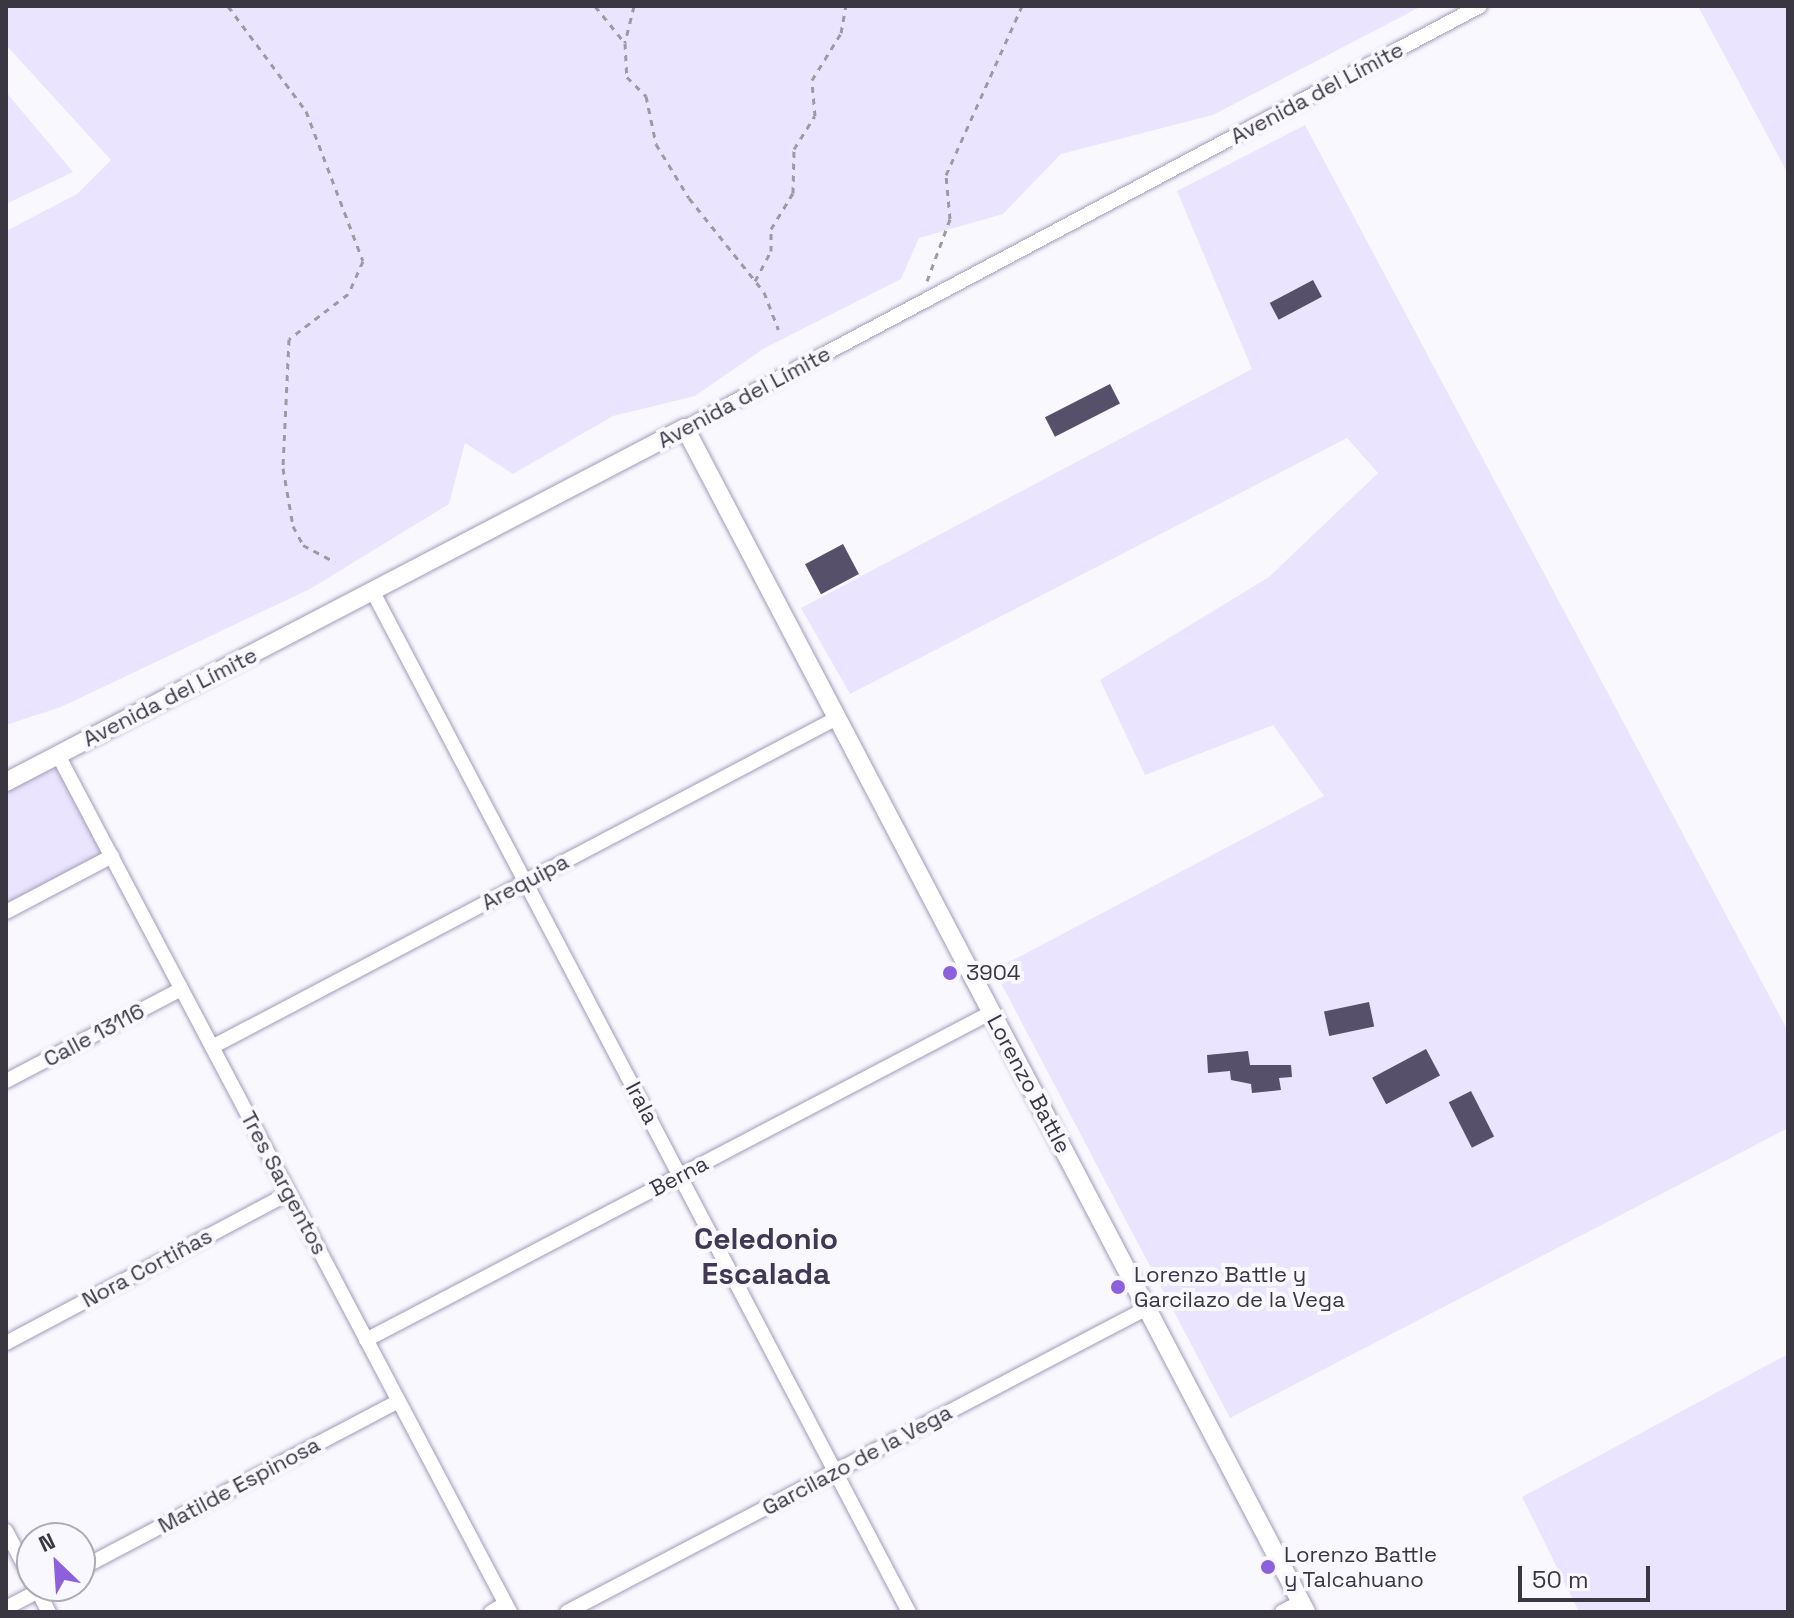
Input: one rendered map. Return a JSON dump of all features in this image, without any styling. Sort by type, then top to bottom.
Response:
[{"type":"street","name":"Avenida del Límite","points":[[6,782],[374,594],[1480,6]]},
{"type":"street","name":"Lorenzo Battle","points":[[685,428],[1303,1607]]},
{"type":"street","name":"Irala","points":[[374,594],[909,1612]]},
{"type":"street","name":"Arequipa","points":[[212,1047],[837,718]]},
{"type":"street","name":"Tres Sargentos","points":[[58,755],[508,1608]]},
{"type":"street","points":[[6,912],[112,856]]},
{"type":"street","name":"Calle 13116","points":[[6,1081],[181,989]]},
{"type":"street","name":"Berna","points":[[366,1340],[992,1012]]},
{"type":"street","name":"Nora Cortiñas","points":[[6,1343],[289,1193]]},
{"type":"street","name":"Garcilazo de la Vega","points":[[567,1612],[1147,1308]]},
{"type":"street","name":"Matilde Espinosa","points":[[96,1561],[398,1401]]},
{"type":"street","points":[[1282,1612],[1303,1607]]},
{"type":"street","points":[[491,1612],[508,1608]]},
{"type":"path","points":[[228,6],[306,111],[363,261],[348,294],[289,339],[285,378],[283,468],[293,526],[303,545],[335,562]]},
{"type":"path","points":[[595,6],[625,43]]},
{"type":"path","points":[[634,6],[625,43],[627,77],[646,96],[656,144],[689,198],[755,281],[778,329]]},
{"type":"path","points":[[755,281],[771,251],[771,229],[793,193],[794,149],[815,116],[812,80],[841,33],[846,6]]},
{"type":"path","points":[[907,310],[937,264],[950,219],[946,175],[1022,6]]},
{"type":"shaded area","points":[[6,6],[1422,6],[1213,115],[1061,154],[1003,214],[919,238],[901,279],[763,349],[695,396],[613,416],[513,474],[465,443],[449,504],[310,589],[61,707],[6,725],[6,231],[77,194],[111,160],[6,45]]},
{"type":"shaded area","points":[[1698,6],[1788,6],[1788,174]]},
{"type":"shaded area","points":[[6,92],[73,172],[6,204]]},
{"type":"shaded area","points":[[1305,125],[1788,1031],[1788,1128],[1230,1418],[994,970],[1324,796],[1273,725],[1145,775],[1100,680],[1269,577],[1378,473],[1347,438],[850,694],[801,608],[1252,369],[1177,191]]},
{"type":"shaded area","points":[[58,755],[112,856],[6,912],[6,782]]},
{"type":"shaded area","points":[[1788,1354],[1788,1612],[1579,1612],[1522,1497]]},
{"type":"building","points":[[1313,280],[1322,297],[1279,320],[1270,303]]},
{"type":"building","points":[[1110,384],[1120,404],[1055,437],[1045,417]]},
{"type":"building","points":[[843,544],[859,574],[821,594],[805,564]]},
{"type":"building","points":[[1369,1002],[1374,1026],[1329,1036],[1324,1012]]},
{"type":"building","points":[[1426,1049],[1440,1075],[1386,1104],[1372,1078]]},
{"type":"building","points":[[1248,1051],[1250,1065],[1291,1065],[1292,1077],[1279,1078],[1281,1090],[1252,1093],[1251,1084],[1231,1080],[1230,1071],[1208,1073],[1207,1055]]},
{"type":"building","points":[[1471,1091],[1494,1136],[1472,1148],[1449,1102]]},
{"type":"place","name":"3904","points":[[950,973]]},
{"type":"place","name":"Lorenzo Battle y Garcilazo de la Vega","points":[[1118,1287]]},
{"type":"place","name":"Lorenzo Battle y Talcahuano","points":[[1268,1567]]},
{"type":"district","name":"Celedonio Escalada","points":[[766,1256]]}]
